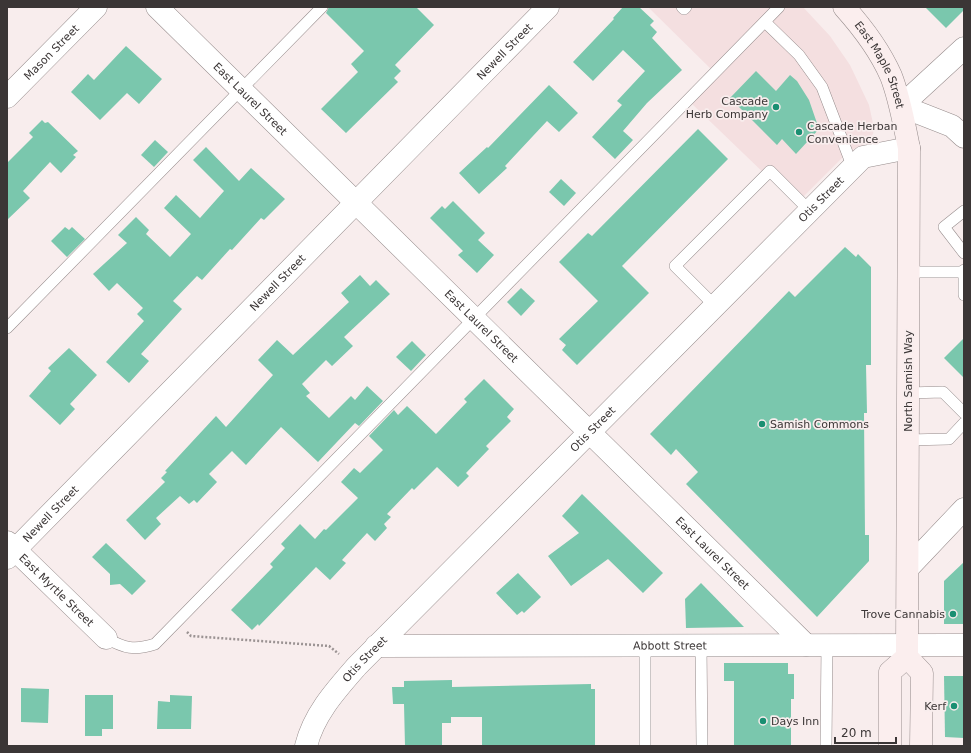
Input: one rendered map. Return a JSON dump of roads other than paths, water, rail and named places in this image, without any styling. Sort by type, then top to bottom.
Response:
[{"type":"main road","name":"East Maple Street","points":[[844,7],[860,25],[887,69],[901,106]]},
{"type":"main road","name":"North Samish Way","points":[[901,106],[909,148],[907,651]]},
{"type":"main road","points":[[890,746],[890,672],[907,651],[922,673],[921,746]]},
{"type":"street","name":"Mason Street","points":[[7,97],[96,7]]},
{"type":"street","name":"East Laurel Street","points":[[157,7],[590,432],[816,645]]},
{"type":"street","name":"Newell Street","points":[[10,550],[548,7]]},
{"type":"street","points":[[901,106],[964,48]]},
{"type":"street","name":"East Maple Street","points":[[901,106],[952,126],[964,137]]},
{"type":"street","name":"Otis Street","points":[[306,746],[310,730],[328,700],[357,666],[863,157],[909,148]]},
{"type":"street","points":[[908,568],[964,509]]},
{"type":"street","name":"East Myrtle Street","points":[[10,550],[106,638]]},
{"type":"street","name":"Abbott Street","points":[[376,646],[816,645],[907,651],[964,644]]},
{"type":"lane","points":[[7,328],[322,7]]},
{"type":"lane","points":[[682,7],[684,9],[686,7]]},
{"type":"lane","points":[[106,638],[123,647],[141,649],[155,644],[779,7]]},
{"type":"lane","points":[[765,22],[799,55],[822,87],[853,168]]},
{"type":"lane","points":[[715,306],[675,266],[770,171],[810,211]]},
{"type":"lane","points":[[964,211],[944,227],[964,253]]},
{"type":"lane","points":[[909,272],[963,271],[964,295]]},
{"type":"lane","points":[[908,393],[943,392],[964,413]]},
{"type":"lane","points":[[908,440],[948,439],[964,423]]},
{"type":"lane","points":[[645,645],[645,746]]},
{"type":"lane","points":[[701,645],[702,746]]},
{"type":"lane","points":[[816,645],[826,746]]},
{"type":"place","name":"Cascade Herb Company","points":[[776,107]]},
{"type":"place","name":"Cascade Herban Convenience","points":[[799,132]]},
{"type":"place","name":"Samish Commons","points":[[762,424]]},
{"type":"place","name":"Trove Cannabis","points":[[953,614]]},
{"type":"place","name":"Kerf","points":[[954,706]]},
{"type":"place","name":"Days Inn","points":[[763,721]]}]
